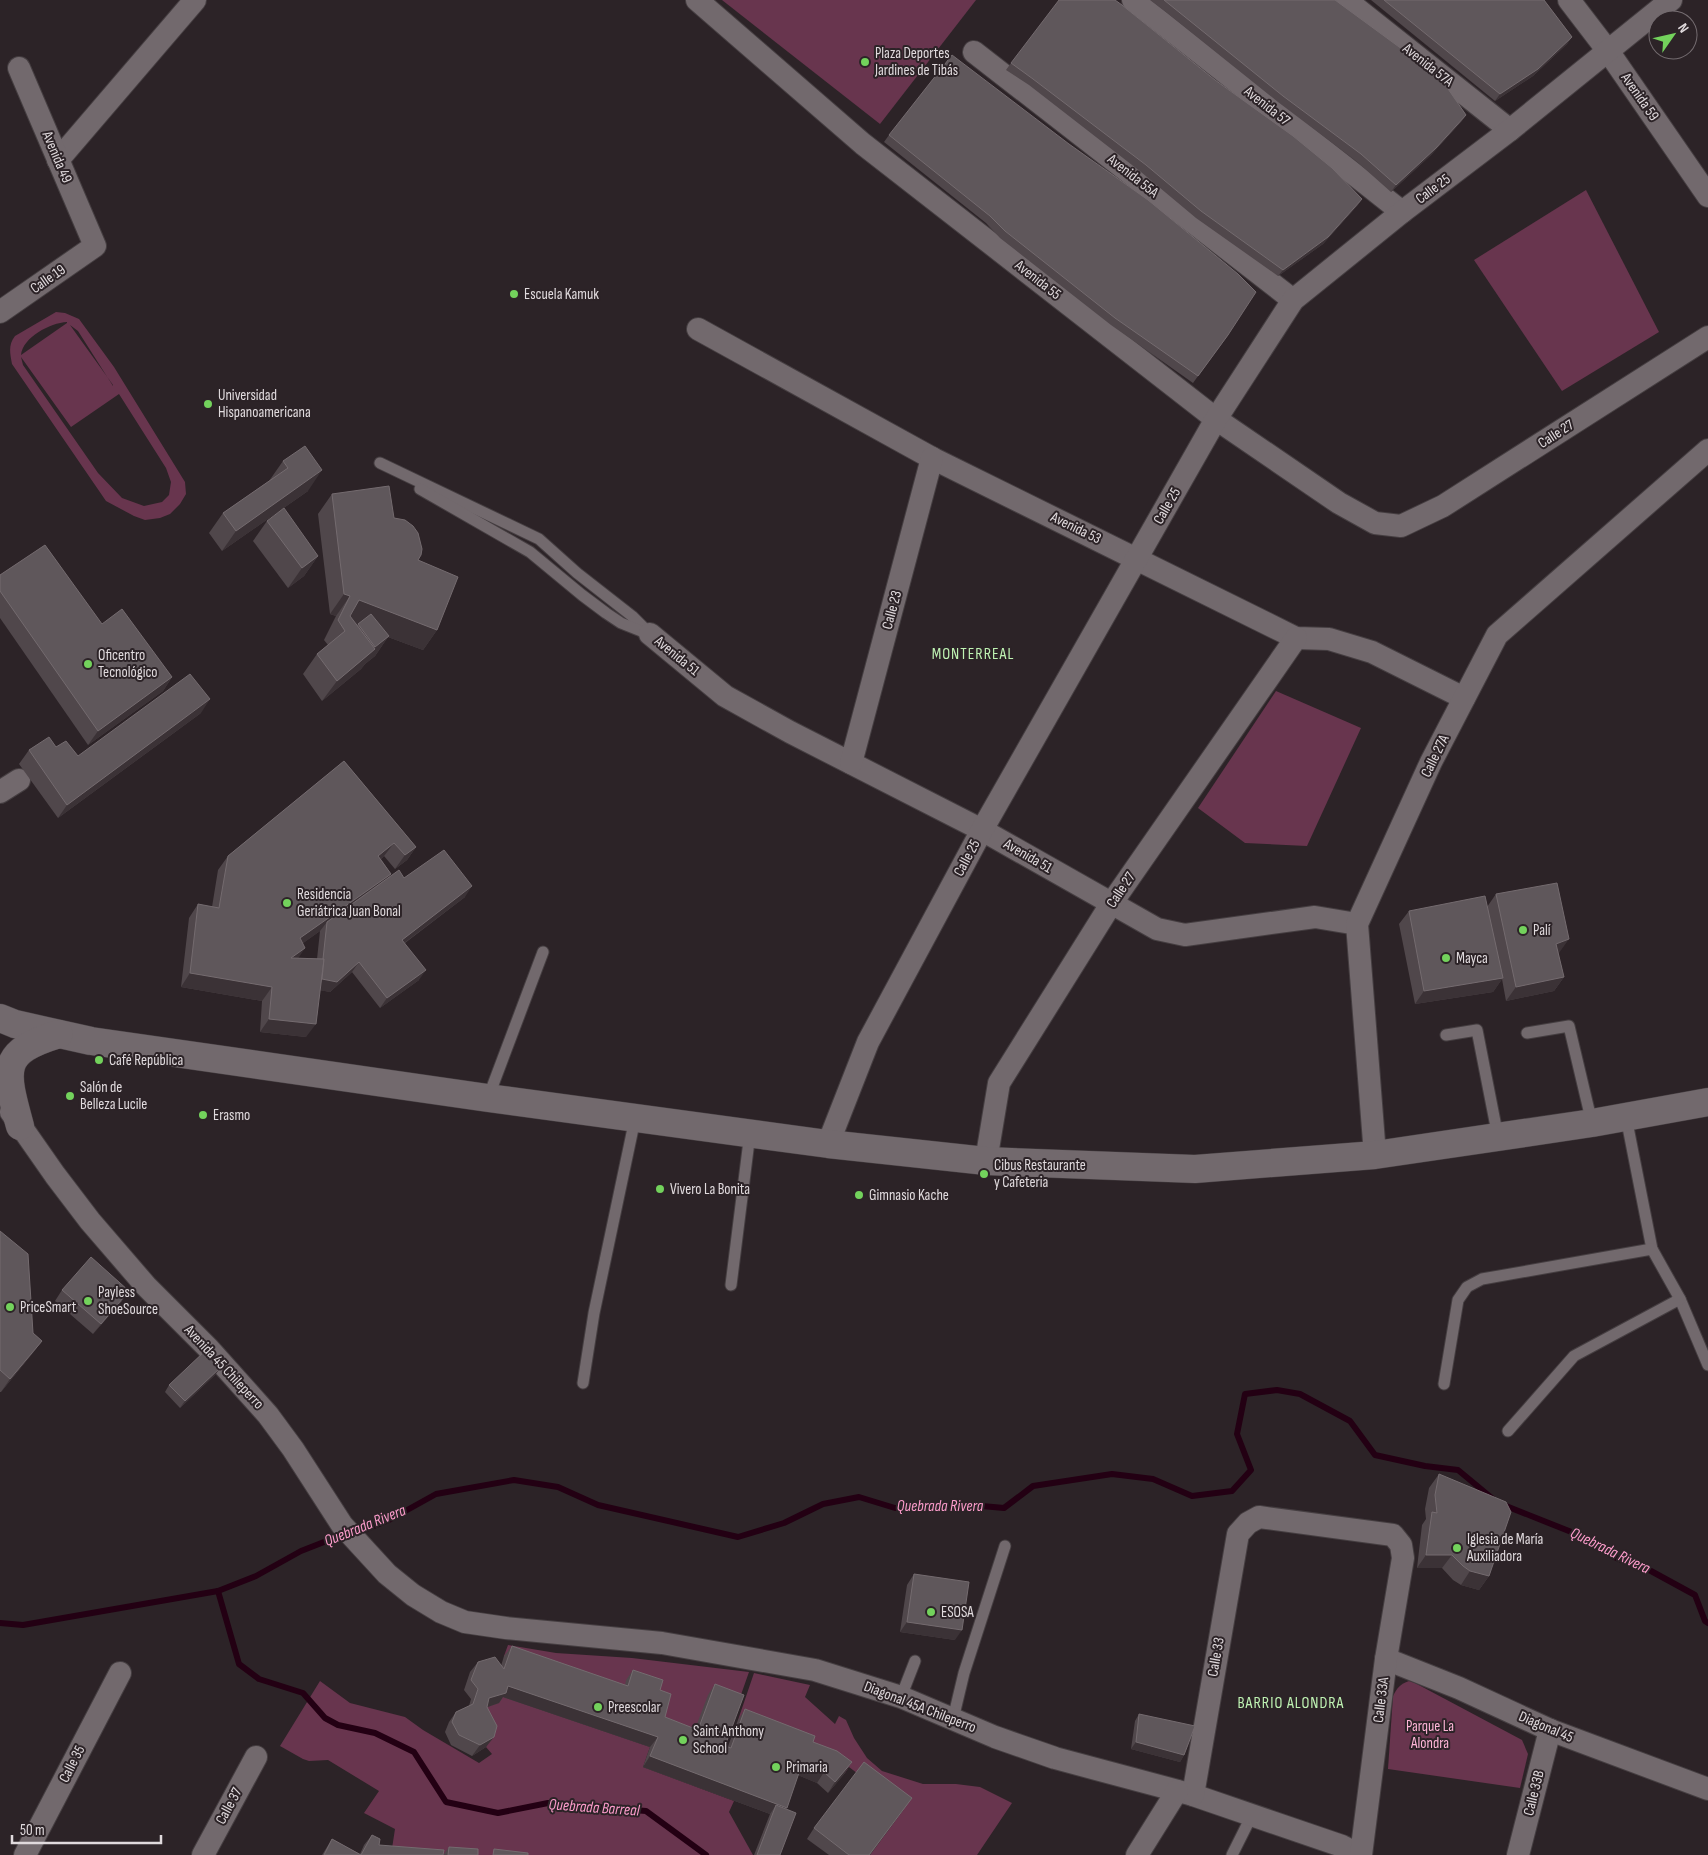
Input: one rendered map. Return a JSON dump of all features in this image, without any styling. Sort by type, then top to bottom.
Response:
[{"type":"main road","points":[[0,1018],[15,1024],[91,1041],[634,1119],[986,1162],[1195,1169],[1375,1155],[1592,1123],[1708,1102]]},
{"type":"main road","points":[[20,1126],[10,1091],[7,1070],[10,1059],[19,1049],[34,1041],[59,1034]]},
{"type":"street","points":[[58,160],[195,0]]},
{"type":"street","name":"Avenida 55","points":[[698,0],[863,144],[1216,419],[1339,503],[1375,523],[1401,526]]},
{"type":"street","name":"Avenida 57","points":[[1133,0],[1402,212]]},
{"type":"street","name":"Avenida 57A","points":[[1346,0],[1510,130]]},
{"type":"street","name":"Avenida 59","points":[[1569,0],[1608,51],[1708,196]]},
{"type":"street","name":"Calle 25","points":[[828,1144],[868,1042],[982,830],[1216,419],[1293,300],[1402,212],[1510,130],[1670,0]]},
{"type":"street","name":"Avenida 55A","points":[[974,52],[1293,300]]},
{"type":"street","name":"Avenida 49","points":[[19,68],[96,246]]},
{"type":"street","name":"Calle 19","points":[[0,312],[96,246]]},
{"type":"street","name":"Avenida 53","points":[[698,329],[932,458],[1138,558],[1296,638],[1329,639],[1372,652],[1464,698]]},
{"type":"street","name":"Calle 27","points":[[1401,526],[1443,506],[1708,337]]},
{"type":"street","name":"Calle 27A","points":[[1375,1155],[1357,924],[1431,762],[1496,635],[1708,450]]},
{"type":"street","name":"Calle 23","points":[[851,763],[932,458]]},
{"type":"street","name":"Avenida 51","points":[[650,634],[725,696],[790,732],[982,830],[1157,929],[1185,935],[1315,918],[1357,924]]},
{"type":"street","name":"Calle 27","points":[[986,1162],[999,1083],[1111,904],[1296,638]]},
{"type":"street","points":[[0,792],[19,780]]},
{"type":"street","name":"Avenida 45 Chileperro","points":[[0,1091],[20,1126],[90,1221],[146,1286],[209,1349],[268,1415],[293,1449],[342,1524],[387,1574],[413,1595],[441,1612],[465,1622]]},
{"type":"street","name":"Calle 33A","points":[[1248,1523],[1259,1517],[1393,1535],[1401,1545],[1402,1558],[1386,1659],[1350,1853]]},
{"type":"street","name":"Calle 33","points":[[1137,1855],[1185,1793],[1238,1534],[1248,1523]]},
{"type":"street","name":"Diagonal 45A Chileperro","points":[[465,1622],[662,1644],[815,1670],[901,1697],[995,1737],[1055,1758],[1185,1793],[1252,1815],[1350,1853]]},
{"type":"street","name":"Diagonal 45","points":[[1386,1659],[1459,1688],[1550,1730],[1708,1789]]},
{"type":"street","name":"Calle 35","points":[[25,1855],[120,1673]]},
{"type":"street","name":"Calle 33B","points":[[1518,1855],[1550,1730]]},
{"type":"street","name":"Calle 37","points":[[202,1855],[256,1756]]},
{"type":"lane","name":"Avenida 51","points":[[380,463],[539,539],[577,573],[632,616],[650,634],[621,623],[582,595],[530,552],[408,482],[380,463]]},
{"type":"lane","points":[[582,595],[592,584]]},
{"type":"lane","points":[[488,1098],[543,952]]},
{"type":"lane","points":[[1527,1033],[1569,1026],[1592,1123]]},
{"type":"lane","points":[[1446,1035],[1477,1030],[1498,1137]]},
{"type":"lane","points":[[1626,1117],[1652,1249],[1680,1300],[1708,1366]]},
{"type":"lane","points":[[582,1383],[594,1313],[634,1119]]},
{"type":"lane","points":[[731,1285],[750,1133]]},
{"type":"lane","points":[[1444,1384],[1458,1300],[1467,1287],[1482,1279],[1652,1249]]},
{"type":"lane","points":[[1508,1431],[1574,1356],[1680,1300]]},
{"type":"lane","points":[[953,1719],[964,1673],[1005,1546]]},
{"type":"lane","points":[[901,1697],[915,1661]]},
{"type":"lane","points":[[1232,1855],[1252,1815]]},
{"type":"green space","name":"Plaza Deportes Jardines de Tibás","points":[[722,0],[976,0],[880,124]]},
{"type":"green space","points":[[1586,190],[1659,332],[1562,391],[1474,260]]},
{"type":"green space","points":[[56,312],[65,313],[79,319],[114,367],[185,482],[186,494],[180,504],[170,514],[160,518],[145,520],[106,501],[12,364],[10,346],[15,336]],"holes":[[[67,322],[21,355],[27,342],[38,332]],[[70,325],[78,331],[107,377]],[[21,357],[71,427],[119,394],[166,468],[171,482],[169,495],[162,502],[144,506],[122,498],[98,473],[23,365]]]},
{"type":"green space","points":[[1276,691],[1361,728],[1307,846],[1245,843],[1198,808]]},
{"type":"green space","points":[[508,1645],[556,1653],[632,1658],[749,1672],[737,1706],[690,1740],[621,1696],[504,1656]]},
{"type":"green space","points":[[754,1673],[810,1685],[805,1697],[835,1724],[839,1716],[846,1720],[854,1738],[867,1758],[882,1771],[923,1784],[956,1784],[980,1787],[1012,1803],[977,1855],[870,1855],[904,1809],[849,1767],[845,1773],[738,1720]]},
{"type":"green space","points":[[320,1681],[350,1703],[405,1717],[423,1730],[479,1763],[492,1754],[486,1747],[490,1736],[482,1709],[501,1696],[650,1747],[643,1767],[734,1801],[729,1812],[753,1855],[391,1855],[395,1829],[364,1813],[379,1791],[328,1760],[309,1761],[280,1746]]},
{"type":"green space","name":"Parque La Alondra","points":[[1409,1681],[1522,1740],[1528,1754],[1520,1788],[1388,1769],[1393,1696],[1403,1683]]},
{"type":"building","points":[[1059,0],[1115,0],[1215,80],[1293,136],[1332,168],[1362,199],[1328,237],[1283,270],[1201,211],[1146,165],[1011,63]]},
{"type":"building","points":[[1164,0],[1335,0],[1425,66],[1444,83],[1466,115],[1436,148],[1396,185],[1361,154],[1283,96]]},
{"type":"building","points":[[1384,0],[1544,0],[1572,37],[1538,69],[1500,94]]},
{"type":"building","points":[[952,55],[1069,144],[1148,200],[1238,274],[1256,292],[1198,376],[1115,318],[1005,231],[990,216],[889,135]]},
{"type":"building","points":[[305,446],[322,470],[236,531],[223,513],[288,468],[283,461]]},
{"type":"building","points":[[389,486],[394,518],[405,520],[418,533],[422,549],[418,560],[458,577],[437,630],[359,600],[350,616],[375,649],[337,681],[317,654],[345,631],[338,620],[350,596],[344,594],[332,494]]},
{"type":"building","points":[[284,508],[318,556],[302,568],[267,521]]},
{"type":"building","name":"Oficentro Tecnológico","points":[[45,545],[102,624],[122,609],[172,677],[98,731],[0,591],[0,575]]},
{"type":"building","points":[[371,614],[389,636],[375,647],[358,624]]},
{"type":"building","points":[[190,674],[210,699],[67,805],[29,750],[49,737],[56,747],[66,741],[78,756]]},
{"type":"building","name":"Residencia Geriátrica Juan Bonal","points":[[344,761],[416,847],[405,855],[394,843],[378,856],[391,874],[300,938],[305,948],[291,958],[324,959],[316,1024],[269,1019],[272,987],[190,973],[198,904],[219,908],[228,856]]},
{"type":"building","points":[[444,850],[472,886],[402,940],[426,970],[387,998],[359,962],[337,982],[322,979],[327,922],[399,870],[404,878]]},
{"type":"building","name":"Palí","points":[[1557,883],[1569,939],[1556,944],[1564,977],[1516,987],[1496,894]]},
{"type":"building","name":"Mayca","points":[[1485,896],[1503,978],[1424,991],[1409,911]]},
{"type":"building","name":"PriceSmart","points":[[0,1231],[28,1254],[33,1333],[42,1341],[10,1379],[0,1370]]},
{"type":"building","name":"Payless ShoeSource","points":[[91,1257],[129,1291],[101,1324],[62,1290]]},
{"type":"building","points":[[205,1351],[220,1368],[185,1401],[169,1385]]},
{"type":"building","name":"Iglesia de María Auxiliadora","points":[[1439,1474],[1506,1502],[1511,1512],[1489,1576],[1470,1571],[1452,1555],[1426,1555],[1432,1512],[1437,1513],[1435,1495]]},
{"type":"building","name":"ESOSA","points":[[914,1574],[969,1582],[962,1630],[907,1622]]},
{"type":"building","points":[[512,1646],[628,1686],[633,1670],[663,1680],[660,1690],[671,1694],[665,1717],[698,1730],[715,1684],[744,1695],[725,1746],[731,1748],[745,1709],[815,1736],[813,1742],[837,1751],[852,1762],[835,1782],[824,1772],[802,1764],[787,1808],[650,1756],[658,1737],[508,1686],[506,1693],[489,1698],[487,1707],[497,1726],[494,1737],[480,1745],[459,1735],[452,1722],[456,1712],[473,1704],[478,1689],[471,1680],[478,1662],[495,1657],[504,1669]]},
{"type":"building","points":[[1139,1714],[1195,1726],[1184,1755],[1136,1742]]},
{"type":"building","name":"Primaria","points":[[864,1762],[912,1798],[869,1855],[849,1855],[814,1828]]},
{"type":"building","points":[[776,1805],[796,1813],[780,1855],[757,1855]]},
{"type":"building","points":[[372,1835],[380,1839],[379,1845],[444,1850],[443,1855],[361,1855]]},
{"type":"building","points":[[332,1839],[361,1855],[324,1855]]},
{"type":"building","points":[[449,1847],[478,1849],[478,1855],[448,1855]]},
{"type":"building","points":[[494,1849],[528,1853],[528,1855],[493,1855]]},
{"type":"waterway","name":"Quebrada Rivera","points":[[356,1533],[391,1519],[436,1494],[514,1480],[558,1487],[598,1505],[738,1537],[784,1523],[823,1504],[859,1497],[895,1508],[971,1505],[1004,1508],[1033,1486],[1112,1474],[1153,1479],[1192,1496],[1232,1491],[1251,1470],[1237,1434],[1245,1394],[1277,1390],[1300,1394],[1350,1421],[1375,1455],[1425,1466],[1458,1470],[1493,1499]]},
{"type":"waterway","name":"Quebrada Rivera","points":[[1501,1504],[1584,1537],[1614,1557],[1651,1571],[1695,1595],[1705,1621],[1708,1623]]},
{"type":"waterway","name":"Quebrada Rivera","points":[[0,1623],[23,1625],[218,1591],[256,1576],[301,1551],[324,1542],[346,1537]]},
{"type":"waterway","name":"Quebrada Barreal","points":[[218,1591],[239,1664],[259,1679],[303,1693],[325,1718],[338,1725],[375,1733],[414,1752],[446,1802],[498,1813],[548,1803],[646,1811],[706,1855]]},
{"type":"place","name":"Plaza Deportes Jardines de Tibás","points":[[865,62]]},
{"type":"place","name":"Escuela Kamuk","points":[[514,294]]},
{"type":"place","name":"Universidad Hispanoamericana","points":[[208,404]]},
{"type":"place","name":"Oficentro Tecnológico","points":[[88,664]]},
{"type":"place","name":"Residencia Geriátrica Juan Bonal","points":[[287,903]]},
{"type":"place","name":"Palí","points":[[1523,930]]},
{"type":"place","name":"Mayca","points":[[1446,958]]},
{"type":"place","name":"Café República","points":[[99,1060]]},
{"type":"place","name":"Salón de Belleza Lucile","points":[[70,1096]]},
{"type":"place","name":"Erasmo","points":[[203,1115]]},
{"type":"place","name":"Cibus Restaurante y Cafeteria","points":[[984,1174]]},
{"type":"place","name":"Vivero La Bonita","points":[[660,1189]]},
{"type":"place","name":"Gimnasio Kache","points":[[859,1195]]},
{"type":"place","name":"Payless ShoeSource","points":[[88,1301]]},
{"type":"place","name":"PriceSmart","points":[[10,1307]]},
{"type":"place","name":"Iglesia de María Auxiliadora","points":[[1457,1548]]},
{"type":"place","name":"ESOSA","points":[[931,1612]]},
{"type":"place","name":"Preescolar","points":[[598,1707]]},
{"type":"place","name":"Saint Anthony School","points":[[683,1740]]},
{"type":"place","name":"Primaria","points":[[776,1767]]},
{"type":"district","name":"MONTERREAL","points":[[973,654]]},
{"type":"district","name":"BARRIO ALONDRA","points":[[1291,1703]]}]
